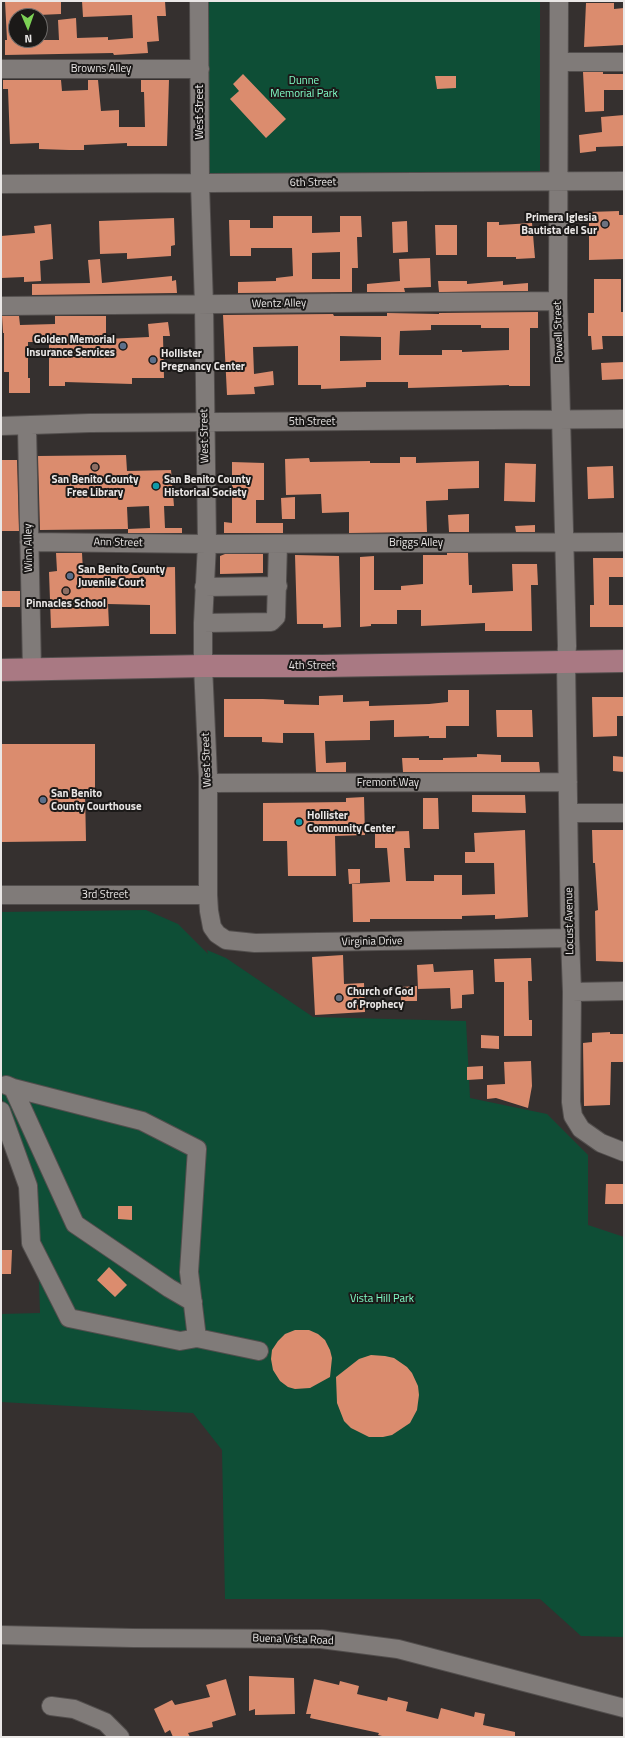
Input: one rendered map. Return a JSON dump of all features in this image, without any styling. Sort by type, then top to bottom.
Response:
[{"type":"main road","name":"4th Street","points":[[1,670],[624,661]]},
{"type":"street","name":"West Street","points":[[199,1],[200,184],[204,305],[207,544],[204,586],[203,666],[208,783],[208,895]]},
{"type":"street","name":"Powell Street","points":[[559,1],[558,301],[567,646],[566,662]]},
{"type":"street","points":[[559,62],[624,62]]},
{"type":"street","name":"Browns Alley","points":[[1,69],[200,69]]},
{"type":"street","name":"6th Street","points":[[1,184],[624,181]]},
{"type":"street","name":"Wentz Alley","points":[[1,306],[558,301]]},
{"type":"street","name":"5th Street","points":[[1,426],[27,427],[90,423],[624,419]]},
{"type":"street","name":"Winn Alley","points":[[27,427],[32,670]]},
{"type":"street","name":"Ann Street","points":[[29,542],[207,544]]},
{"type":"street","name":"Briggs Alley","points":[[207,544],[624,542]]},
{"type":"street","points":[[203,623],[271,622],[276,617],[278,544]]},
{"type":"street","points":[[204,586],[278,586]]},
{"type":"street","name":"Locust Avenue","points":[[566,662],[572,992],[571,1102],[573,1116],[581,1130],[601,1144],[624,1152]]},
{"type":"street","name":"Fremont Way","points":[[208,783],[568,782]]},
{"type":"street","points":[[569,813],[624,813]]},
{"type":"street","name":"3rd Street","points":[[1,895],[208,895]]},
{"type":"street","name":"Virginia Drive","points":[[208,895],[209,911],[214,930],[221,937],[232,942],[262,943],[570,938]]},
{"type":"street","points":[[572,992],[624,991]]},
{"type":"street","points":[[7,1086],[74,1224],[169,1288],[193,1302]]},
{"type":"street","points":[[7,1086],[142,1121],[197,1149],[189,1272],[198,1338]]},
{"type":"street","points":[[1,1111],[28,1186],[31,1243],[69,1318],[180,1341],[198,1338],[259,1351]]},
{"type":"street","name":"Buena Vista Road","points":[[1,1635],[140,1638],[321,1639],[398,1650],[624,1708]]},
{"type":"street","points":[[52,1706],[74,1709],[105,1722],[120,1737]]},
{"type":"green space","name":"Dunne Memorial Park","points":[[205,1],[540,1],[540,171],[208,175]]},
{"type":"green space","name":"Vista Hill Park","points":[[146,910],[178,924],[208,954],[207,950],[226,958],[313,1017],[466,1021],[470,1098],[547,1114],[588,1155],[588,1225],[624,1237],[624,1637],[581,1636],[540,1599],[225,1599],[222,1450],[193,1413],[1,1402],[1,1314],[40,1313],[36,1188],[34,1172],[1,1096],[1,912]]},
{"type":"building","points":[[5,1],[61,1],[61,14],[48,15],[48,8],[8,8],[8,48],[48,48],[48,40],[59,40],[58,20],[76,18],[77,38],[108,37],[108,40],[133,38],[132,15],[83,17],[82,1],[165,1],[166,16],[157,16],[159,41],[147,42],[148,53],[114,55],[113,53],[5,55],[5,40],[7,40]]},
{"type":"building","points":[[586,3],[614,3],[614,9],[624,8],[624,45],[584,47]]},
{"type":"building","points":[[583,72],[624,74],[624,90],[604,90],[604,111],[585,112]]},
{"type":"building","points":[[243,74],[286,119],[266,138],[230,99],[239,91],[233,84]]},
{"type":"building","points":[[435,76],[456,76],[456,88],[437,89]]},
{"type":"building","points":[[3,80],[61,80],[62,91],[88,90],[88,80],[98,80],[101,111],[119,110],[119,127],[145,127],[144,92],[141,92],[141,80],[169,80],[167,146],[127,146],[127,143],[84,145],[84,150],[69,150],[39,149],[39,143],[10,144],[8,89],[3,89]]},
{"type":"building","points":[[624,115],[624,146],[596,147],[596,151],[580,153],[579,135],[602,132],[601,117]]},
{"type":"building","points":[[619,211],[619,215],[624,215],[624,259],[589,260],[589,212]]},
{"type":"building","points":[[273,216],[312,216],[312,233],[340,232],[340,216],[361,216],[362,237],[357,237],[358,268],[352,268],[352,292],[238,293],[238,282],[276,281],[276,278],[293,276],[292,248],[251,248],[251,256],[230,256],[229,220],[250,220],[250,228],[273,228]],"holes":[[[340,252],[340,279],[312,279],[312,253]]]},
{"type":"building","points":[[174,218],[175,245],[171,246],[171,256],[127,259],[127,253],[100,254],[99,221]]},
{"type":"building","points":[[407,221],[408,252],[393,253],[392,222]]},
{"type":"building","points":[[487,222],[499,222],[499,225],[532,223],[535,258],[516,259],[516,257],[487,257]]},
{"type":"building","points":[[51,224],[53,259],[40,261],[41,281],[24,282],[24,277],[1,278],[1,236],[35,233],[34,226]]},
{"type":"building","points":[[435,225],[457,225],[457,255],[436,255]]},
{"type":"building","points":[[430,258],[431,287],[404,288],[405,292],[367,292],[367,284],[400,281],[399,259]]},
{"type":"building","points":[[100,259],[102,283],[172,276],[172,281],[176,280],[177,293],[32,295],[32,284],[90,283],[88,260]]},
{"type":"building","points":[[594,279],[621,279],[621,312],[624,312],[624,336],[602,336],[603,349],[592,350],[591,336],[588,336],[588,313],[594,313]]},
{"type":"building","points":[[438,281],[467,281],[467,284],[503,281],[503,285],[528,283],[528,291],[439,292]]},
{"type":"building","points":[[538,312],[538,328],[530,328],[530,386],[509,385],[408,388],[408,382],[366,382],[366,387],[321,389],[321,385],[298,385],[298,346],[253,347],[254,374],[273,371],[274,385],[254,387],[255,394],[227,395],[223,315],[333,314],[334,316],[387,316],[387,313]],"holes":[[[431,325],[481,325],[481,328],[509,328],[509,350],[462,352],[462,350],[442,350],[442,355],[399,355],[400,331],[431,330]],[[340,336],[381,337],[381,360],[340,361]]]},
{"type":"building","points":[[2,316],[19,316],[20,325],[55,324],[55,316],[106,316],[106,339],[149,337],[148,324],[168,322],[170,336],[163,336],[164,378],[132,378],[132,384],[65,382],[65,386],[49,386],[49,342],[28,342],[28,378],[30,378],[30,393],[9,393],[9,372],[4,372],[4,333]]},
{"type":"building","points":[[624,362],[624,379],[602,380],[601,363]]},
{"type":"building","points":[[126,455],[127,471],[171,470],[174,506],[164,506],[165,528],[182,528],[182,533],[128,533],[128,529],[40,530],[38,456]],"holes":[[[149,506],[150,528],[128,529],[127,507]]]},
{"type":"building","points":[[400,457],[416,457],[416,463],[479,461],[479,488],[448,489],[448,500],[426,501],[427,532],[349,533],[349,512],[322,513],[321,494],[286,495],[285,459],[309,458],[310,462],[370,461],[370,463],[400,463]]},
{"type":"building","points":[[1,460],[17,460],[19,531],[1,531]]},
{"type":"building","points":[[232,462],[264,463],[264,500],[256,500],[256,523],[283,523],[283,533],[224,533],[224,522],[232,523]]},
{"type":"building","points":[[505,463],[536,464],[535,502],[504,501]]},
{"type":"building","points":[[613,466],[614,498],[588,499],[587,467]]},
{"type":"building","points":[[295,497],[295,519],[282,519],[281,498]]},
{"type":"building","points":[[469,514],[469,532],[449,532],[448,515]]},
{"type":"building","points":[[535,525],[535,532],[516,532],[515,526]]},
{"type":"building","points":[[56,553],[82,553],[83,571],[124,568],[175,567],[176,634],[150,634],[150,605],[108,604],[109,626],[51,628],[49,572],[57,571]]},
{"type":"building","points":[[447,553],[468,553],[469,585],[472,585],[472,593],[513,591],[512,564],[537,564],[538,585],[531,585],[532,631],[485,631],[485,623],[421,626],[421,610],[397,610],[397,624],[371,624],[371,626],[360,627],[360,557],[374,556],[374,590],[401,590],[401,586],[423,584],[423,555],[447,555]]},
{"type":"building","points":[[225,554],[263,554],[263,573],[220,574],[220,556]]},
{"type":"building","points":[[295,555],[339,556],[341,627],[323,628],[323,624],[297,624]]},
{"type":"building","points":[[593,558],[624,558],[624,577],[609,577],[609,605],[624,605],[624,627],[590,627],[590,605],[594,605]]},
{"type":"building","points":[[1,591],[20,591],[20,607],[1,607]]},
{"type":"building","points":[[448,690],[469,690],[469,726],[446,726],[446,738],[429,738],[429,736],[394,737],[394,720],[370,721],[370,740],[325,741],[326,763],[346,762],[346,772],[316,772],[314,733],[283,733],[283,743],[262,742],[262,737],[224,737],[224,699],[284,700],[284,704],[319,705],[319,696],[343,695],[343,702],[369,701],[369,706],[429,704],[448,702]]},
{"type":"building","points":[[592,697],[624,697],[624,716],[617,716],[617,736],[593,737]]},
{"type":"building","points":[[496,710],[532,710],[533,737],[497,737]]},
{"type":"building","name":"San Benito County Courthouse","points":[[1,744],[95,744],[95,792],[85,792],[86,841],[1,842]]},
{"type":"building","points":[[477,754],[501,755],[501,762],[539,762],[540,772],[403,772],[402,758],[443,760],[443,758],[477,757]]},
{"type":"building","points":[[613,756],[624,757],[624,772],[613,771]]},
{"type":"building","points":[[472,795],[525,795],[526,813],[472,812]]},
{"type":"building","name":"Hollister Community Center","points":[[364,797],[365,835],[335,836],[336,876],[288,876],[287,841],[263,841],[263,803],[346,802],[346,798]]},
{"type":"building","points":[[423,798],[438,798],[439,829],[423,829]]},
{"type":"building","points":[[525,830],[528,917],[495,919],[495,915],[462,916],[462,919],[370,919],[370,922],[353,922],[352,884],[390,882],[387,848],[375,848],[375,832],[409,831],[410,848],[404,848],[406,881],[434,881],[434,875],[462,875],[462,895],[495,894],[494,863],[465,863],[465,852],[475,852],[474,833]]},
{"type":"building","points":[[592,830],[624,830],[624,962],[596,961],[595,911],[598,910],[595,863],[593,863]]},
{"type":"building","points":[[348,869],[360,869],[360,883],[349,884]]},
{"type":"building","name":"Church of God of Prophecy","points":[[343,955],[344,984],[364,983],[365,1012],[315,1015],[312,957]]},
{"type":"building","points":[[531,958],[532,981],[528,981],[529,1020],[532,1020],[532,1036],[504,1036],[504,982],[495,982],[494,959]]},
{"type":"building","points":[[433,964],[434,972],[473,970],[474,994],[462,995],[462,1008],[451,1009],[450,988],[418,989],[417,965]]},
{"type":"building","points":[[417,986],[417,1001],[401,1001],[401,987]]},
{"type":"building","points":[[610,1032],[610,1034],[624,1034],[624,1062],[611,1062],[610,1105],[584,1106],[583,1043],[592,1042],[592,1033]]},
{"type":"building","points":[[481,1035],[499,1036],[499,1049],[481,1048]]},
{"type":"building","points":[[531,1061],[532,1086],[528,1108],[496,1098],[487,1099],[487,1085],[505,1084],[504,1062]]},
{"type":"building","points":[[483,1066],[483,1079],[467,1080],[467,1067]]},
{"type":"building","points":[[606,1184],[624,1184],[624,1204],[605,1204]]},
{"type":"building","points":[[118,1206],[132,1206],[132,1220],[118,1219]]},
{"type":"building","points":[[1,1250],[12,1250],[11,1274],[1,1274]]},
{"type":"building","points":[[109,1267],[127,1285],[115,1297],[97,1280]]},
{"type":"building","points":[[295,1330],[309,1330],[318,1334],[325,1340],[330,1350],[332,1358],[330,1377],[310,1388],[295,1389],[288,1387],[280,1381],[273,1370],[271,1359],[272,1350],[285,1334]]},
{"type":"building","points":[[371,1355],[394,1358],[407,1367],[412,1373],[418,1386],[419,1395],[417,1410],[410,1423],[392,1435],[383,1437],[369,1437],[351,1428],[344,1421],[337,1403],[336,1377],[359,1359]]},
{"type":"building","points":[[249,1676],[294,1678],[295,1714],[255,1715],[255,1709],[249,1711]]},
{"type":"building","points":[[226,1679],[236,1715],[212,1722],[213,1727],[188,1733],[190,1737],[173,1737],[170,1730],[165,1733],[154,1709],[172,1700],[175,1705],[210,1697],[206,1685]]},
{"type":"building","points":[[314,1679],[339,1685],[340,1681],[359,1686],[357,1694],[387,1701],[388,1697],[408,1702],[406,1711],[438,1719],[441,1708],[474,1717],[475,1712],[485,1714],[483,1725],[515,1732],[515,1737],[386,1737],[378,1735],[379,1733],[310,1718],[311,1714],[306,1714]]},
{"type":"place","name":"Primera Iglesia Bautista del Sur","points":[[605,224]]},
{"type":"place","name":"Golden Memorial Insurance Services","points":[[123,346]]},
{"type":"place","name":"Hollister Pregnancy Center","points":[[153,360]]},
{"type":"place","name":"San Benito County Free Library","points":[[95,467]]},
{"type":"place","name":"San Benito County Historical Society","points":[[156,486]]},
{"type":"place","name":"San Benito County Juvenile Court","points":[[70,576]]},
{"type":"place","name":"Pinnacles School","points":[[66,591]]},
{"type":"place","name":"San Benito County Courthouse","points":[[43,800]]},
{"type":"place","name":"Hollister Community Center","points":[[299,822]]},
{"type":"place","name":"Church of God of Prophecy","points":[[339,998]]}]
